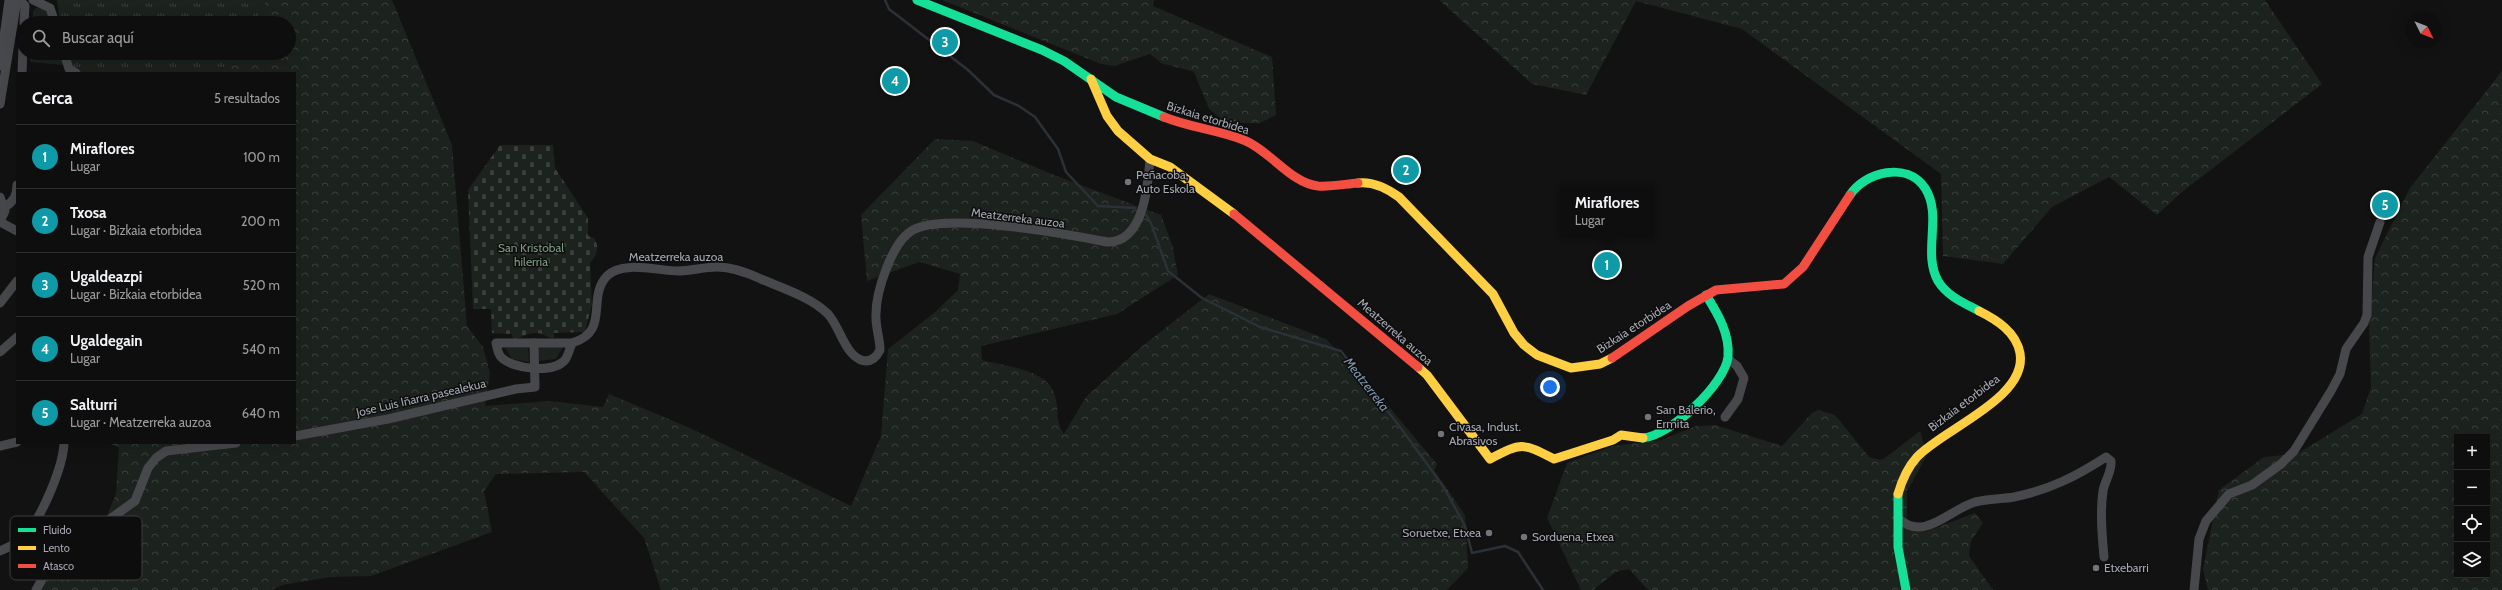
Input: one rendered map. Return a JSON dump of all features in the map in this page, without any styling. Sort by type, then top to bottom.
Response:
[{"type":"street","points":[[0,66],[10,0]]},
{"type":"street","points":[[0,104],[17,0]]},
{"type":"street","points":[[20,0],[25,6],[24,16]]},
{"type":"street","name":"Bizkaia etorbidea","points":[[917,0],[1042,50],[1091,79],[1116,96],[1170,120],[1186,126],[1230,135],[1248,142],[1306,183],[1319,186],[1364,182],[1388,189],[1399,197],[1448,250],[1493,294],[1514,333],[1524,344],[1537,355],[1553,363],[1571,368],[1600,364],[1651,333],[1706,295],[1716,290],[1784,284],[1794,277],[1812,254],[1854,189],[1863,181],[1887,171],[1904,172],[1920,182],[1930,203],[1933,268],[1938,280],[1950,294],[1998,320],[2009,331],[2017,343],[2021,365],[2018,375],[1994,400],[1931,443],[1918,455],[1905,472],[1899,492],[1897,534],[1906,590]]},
{"type":"street","points":[[34,1],[50,8],[53,16]]},
{"type":"street","points":[[22,60],[22,72]]},
{"type":"street","points":[[66,60],[69,69],[76,72]]},
{"type":"street","name":"Meatzerreka auzoa","points":[[1091,79],[1110,123],[1150,159],[1170,167],[1198,186],[1409,358],[1426,375],[1490,459],[1510,448],[1526,445],[1554,459],[1613,440],[1621,435],[1633,440],[1647,438],[1680,421],[1690,412],[1722,373],[1728,359]]},
{"type":"street","name":"Meatzerreka auzoa","points":[[572,343],[583,339],[594,326],[602,284],[611,273],[628,268],[677,271],[717,267],[759,278],[821,308],[835,324],[850,351],[857,357],[869,361],[874,359],[880,350],[875,315],[883,279],[896,249],[904,237],[912,231],[935,225],[981,224],[1107,242],[1117,242],[1131,231],[1141,210],[1148,192],[1150,159]]},
{"type":"street","points":[[16,191],[15,197],[11,203],[5,207],[0,222],[16,231]]},
{"type":"street","points":[[0,197],[5,207]]},
{"type":"street","points":[[2194,590],[2199,539],[2206,521],[2229,494],[2252,485],[2290,455],[2340,374],[2346,349],[2364,323],[2367,315],[2368,257],[2380,222]]},
{"type":"street","points":[[0,303],[16,282]]},
{"type":"street","points":[[1706,295],[1720,317],[1726,333],[1728,359],[1737,366],[1744,378],[1738,399],[1725,417]]},
{"type":"street","points":[[0,352],[16,338]]},
{"type":"street","points":[[496,343],[534,343],[572,343],[565,360],[556,366],[535,370],[526,366],[510,364],[500,356],[496,343]]},
{"type":"street","points":[[534,343],[535,370]]},
{"type":"street","name":"Jose Luis Iñarra pasealekua","points":[[296,436],[388,419],[516,389],[535,387],[535,370]]},
{"type":"street","points":[[0,446],[16,442]]},
{"type":"street","points":[[39,516],[55,476],[64,444]]},
{"type":"street","points":[[115,516],[135,502],[148,468],[156,458],[166,451],[227,444]]},
{"type":"street","points":[[1898,518],[1913,526],[1928,526],[1972,503],[2024,495],[2062,483],[2106,457],[2111,461],[2112,466],[2105,484],[2102,502],[2104,557]]},
{"type":"street","points":[[0,551],[10,545]]},
{"type":"street","points":[[36,590],[42,580]]},
{"type":"green space","points":[[57,0],[267,0],[258,16],[59,16]]},
{"type":"green space","points":[[267,0],[392,0],[452,145],[467,326],[483,347],[490,373],[485,406],[550,401],[603,407],[609,394],[690,428],[851,506],[881,436],[888,349],[934,313],[958,290],[960,274],[919,262],[867,281],[861,215],[935,139],[973,141],[1054,175],[1161,215],[1172,244],[1178,275],[1117,314],[981,346],[982,360],[1023,370],[1042,379],[1049,385],[1056,398],[1059,423],[1064,434],[1086,397],[1140,348],[1209,294],[1326,339],[1375,390],[1437,464],[1434,470],[1465,515],[1468,568],[1447,590],[661,590],[644,538],[584,472],[496,474],[484,491],[492,532],[371,576],[330,577],[282,585],[271,590],[41,590],[46,580],[142,580],[142,516],[107,516],[116,494],[119,447],[111,444],[296,444],[296,72],[219,72],[230,60],[296,60],[296,16],[258,16]]},
{"type":"green space","points":[[942,0],[1154,0],[1153,6],[1272,57],[1276,115],[1260,123],[1226,123],[1209,109],[1194,72],[1161,63],[1150,54],[1114,66],[1101,64]]},
{"type":"green space","points":[[1439,0],[2265,0],[2322,84],[2182,192],[2157,215],[2109,177],[2052,207],[2003,264],[1943,256],[1941,174],[1742,29],[1636,1],[1586,95],[1532,84]]},
{"type":"green space","points":[[37,7],[46,10],[49,16],[33,16],[33,11]]},
{"type":"green space","points":[[30,60],[62,60],[63,65],[30,62]]},
{"type":"green space","points":[[67,60],[230,60],[219,72],[72,72]]},
{"type":"green space","points":[[2502,71],[2502,590],[2208,590],[2203,569],[2219,490],[2264,457],[2297,454],[2362,414],[2371,387],[2369,328],[2375,258],[2410,188]]},
{"type":"green space","name":"San Kristobal hilerria","points":[[500,145],[553,145],[555,168],[588,218],[588,236],[594,238],[596,241],[597,251],[590,263],[592,304],[585,332],[554,333],[554,338],[540,333],[532,333],[513,339],[512,334],[492,333],[491,309],[473,309],[468,190]]},
{"type":"green space","points":[[538,347],[563,347],[556,359],[539,361]]},
{"type":"green space","points":[[505,348],[528,348],[529,362],[512,359]]},
{"type":"green space","points":[[1819,410],[1835,415],[1869,457],[1880,460],[1885,458],[1920,431],[1927,455],[1907,491],[1907,524],[1925,532],[1975,513],[1983,523],[1971,541],[1969,556],[1993,590],[1648,590],[1629,569],[1616,572],[1593,590],[1581,590],[1547,518],[1567,463],[1613,446],[1661,440],[1696,426],[1715,425],[1782,446],[1812,413]]},
{"type":"waterway","name":"Meatzerreka","points":[[885,0],[889,9],[968,70],[994,95],[1019,106],[1035,117],[1058,149],[1066,172],[1098,206],[1135,208]]},
{"type":"waterway","name":"Meatzerreka","points":[[1146,215],[1151,223],[1168,271],[1202,298],[1260,327],[1341,351],[1400,427],[1443,486],[1465,526],[1472,553],[1505,546],[1518,552],[1543,590]]},
{"type":"traffic: fast","points":[[917,0],[1042,50],[1064,61],[1116,97],[1164,117]]},
{"type":"traffic: fast","points":[[1850,195],[1866,180],[1886,173],[1897,172],[1908,174],[1917,180],[1925,188],[1930,199],[1933,222],[1932,258],[1938,281],[1951,295],[1979,311]]},
{"type":"traffic: fast","points":[[1643,438],[1654,435],[1681,419],[1707,394],[1725,368],[1728,357],[1725,332],[1715,309],[1706,295]]},
{"type":"traffic: fast","points":[[1898,494],[1898,547],[1906,590]]},
{"type":"traffic: slow","points":[[1091,79],[1107,116],[1118,131],[1150,159],[1170,167],[1234,214]]},
{"type":"traffic: slow","points":[[1358,183],[1375,184],[1399,197],[1493,294],[1514,333],[1524,345],[1537,355],[1571,368],[1600,364],[1612,358]]},
{"type":"traffic: slow","points":[[1898,494],[1905,474],[1917,457],[1929,446],[1998,398],[2011,384],[2019,369],[2020,353],[2018,346],[2010,333],[1992,318],[1979,311]]},
{"type":"traffic: slow","points":[[1418,367],[1427,375],[1490,459],[1516,447],[1529,447],[1554,459],[1613,440],[1621,435],[1643,438]]},
{"type":"traffic: jam","points":[[1164,117],[1246,141],[1264,152],[1290,173],[1308,184],[1333,186],[1358,183]]},
{"type":"traffic: jam","points":[[1612,358],[1688,306],[1716,290],[1784,284],[1803,267],[1850,195]]},
{"type":"traffic: jam","points":[[1234,214],[1418,367]]},
{"type":"place","name":"Ugaldeazpi","points":[[945,42]]},
{"type":"place","name":"Ugaldegain","points":[[895,81]]},
{"type":"place","name":"Txosa","points":[[1406,170]]},
{"type":"place","name":"Peñacoba, Auto Eskola","points":[[1128,182]]},
{"type":"place","name":"Salturri","points":[[2385,205]]},
{"type":"place","name":"Miraflores","points":[[1607,265]]},
{"type":"place","name":"San Balerio, Ermita","points":[[1648,417]]},
{"type":"place","name":"Civasa, Indust. Abrasivos","points":[[1441,434]]},
{"type":"place","name":"Soruetxe, Etxea","points":[[1489,533]]},
{"type":"place","name":"Sorduena, Etxea","points":[[1524,537]]},
{"type":"place","name":"Etxebarri","points":[[2096,568]]}]
